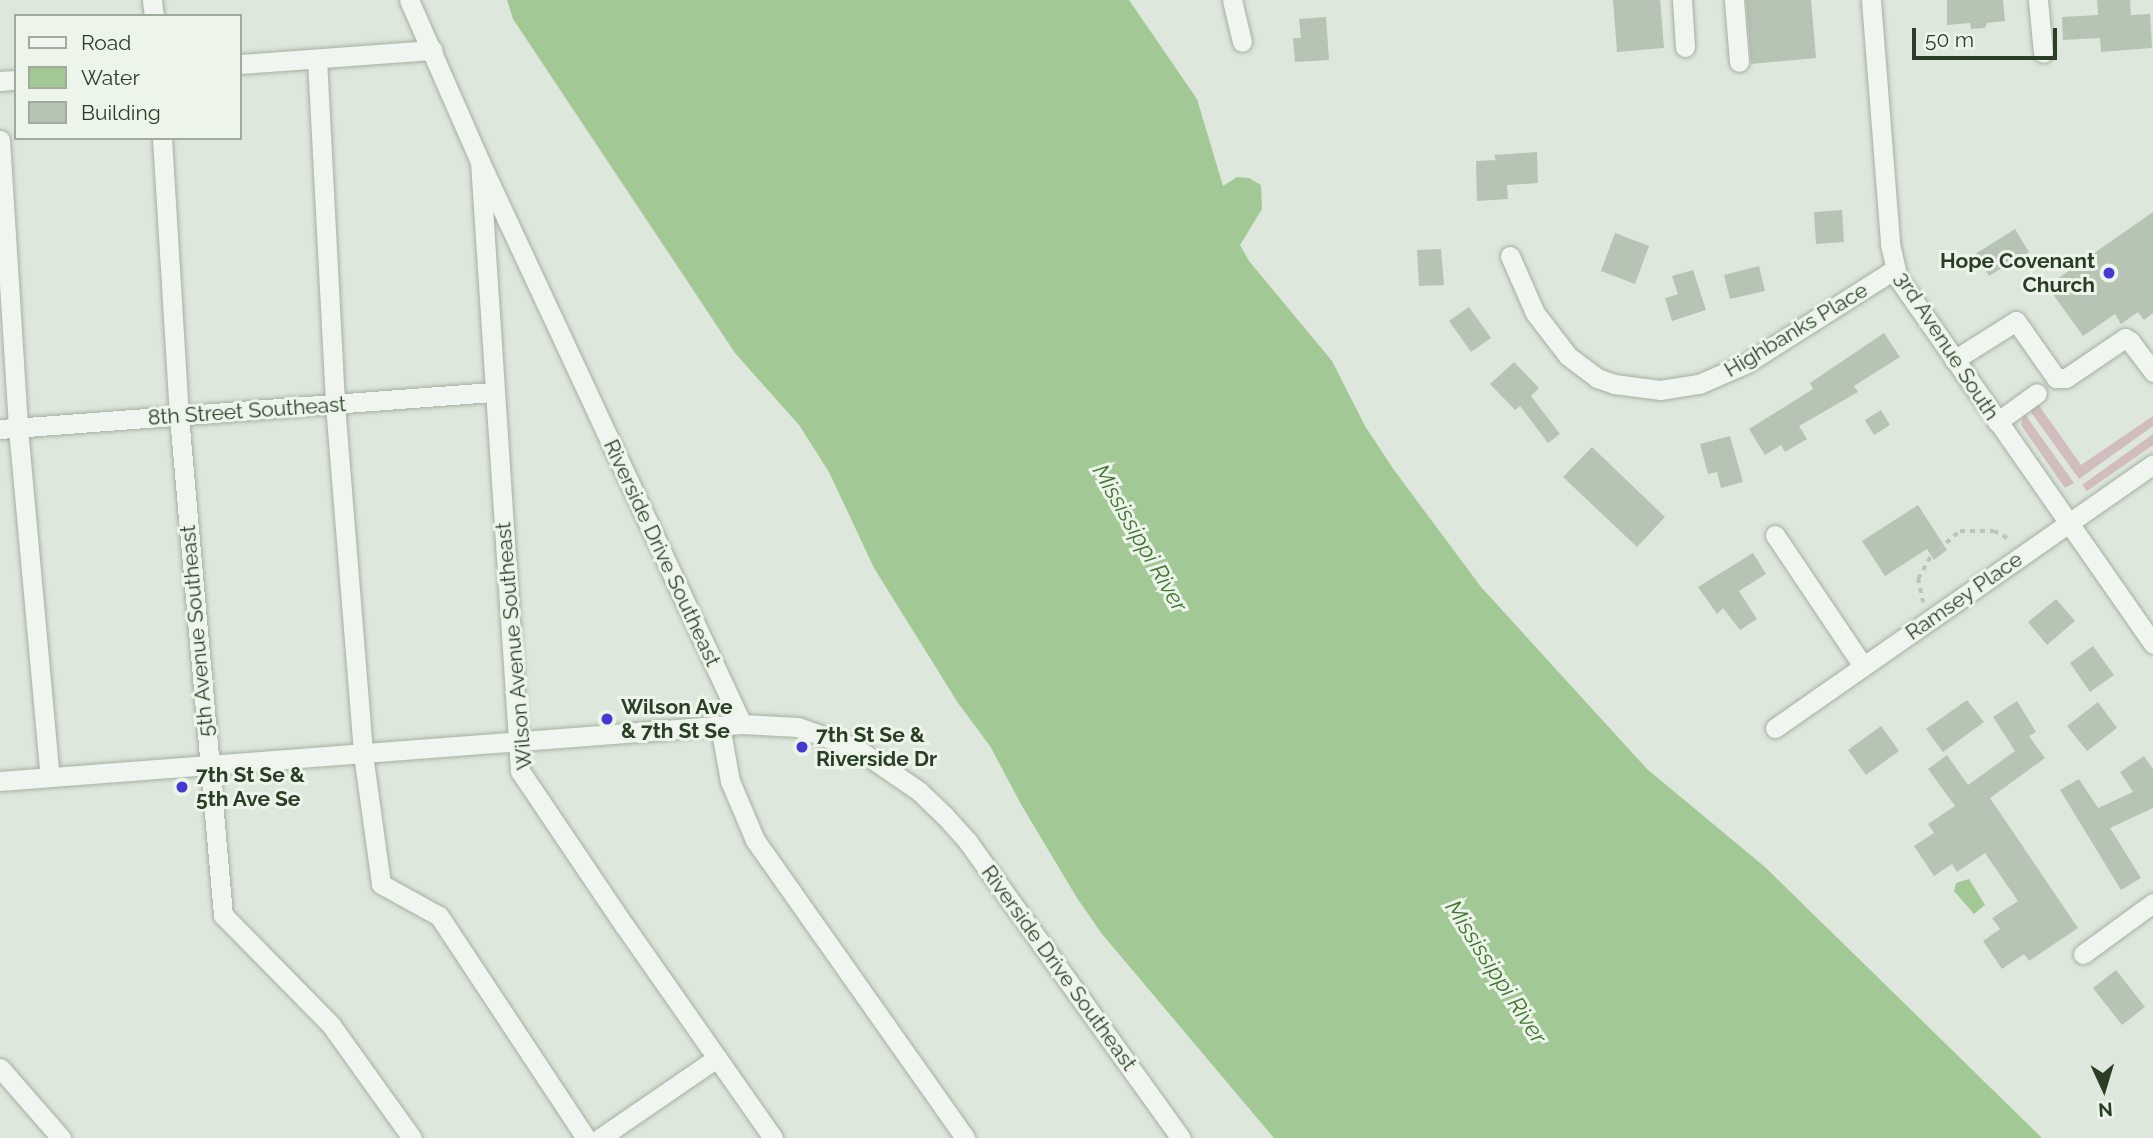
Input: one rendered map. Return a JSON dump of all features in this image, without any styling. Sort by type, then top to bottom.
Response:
[{"type":"street","name":"Riverside Drive Southeast","points":[[410,0],[480,162],[742,724],[798,727],[824,735],[856,748],[919,791],[968,842],[1177,1137]]},
{"type":"street","points":[[1232,0],[1242,42]]},
{"type":"street","points":[[1682,0],[1685,47]]},
{"type":"street","points":[[1734,0],[1739,62]]},
{"type":"street","name":"3rd Avenue South","points":[[1871,0],[1890,244],[1895,269],[1902,285],[2153,644]]},
{"type":"street","points":[[2038,0],[2043,53]]},
{"type":"street","points":[[242,64],[432,50]]},
{"type":"street","points":[[317,59],[335,404],[363,754],[381,884],[439,916],[586,1138]]},
{"type":"street","points":[[0,140],[9,428],[50,777]]},
{"type":"street","name":"5th Avenue Southeast","points":[[162,140],[179,416],[223,915],[331,1025],[412,1138]]},
{"type":"street","name":"Wilson Avenue Southeast","points":[[480,162],[520,771],[773,1138]]},
{"type":"street","name":"Highbanks Place","points":[[1510,256],[1535,313],[1568,356],[1597,378],[1614,384],[1660,390],[1699,384],[1738,367],[1895,269]]},
{"type":"street","points":[[1954,360],[2016,321],[2050,371],[2060,380],[2125,338],[2153,372]]},
{"type":"street","name":"8th Street Southeast","points":[[9,428],[495,392]]},
{"type":"street","points":[[1997,422],[2037,393]]},
{"type":"street","name":"Ramsey Place","points":[[1775,728],[2153,464]]},
{"type":"street","points":[[1775,535],[1863,666]]},
{"type":"street","points":[[0,781],[742,724]]},
{"type":"street","points":[[720,726],[730,780],[755,841],[965,1138]]},
{"type":"street","points":[[2083,954],[2153,904]]},
{"type":"street","points":[[600,1138],[717,1058]]},
{"type":"street","points":[[0,1068],[61,1138]]},
{"type":"path","points":[[1923,603],[1918,579],[1931,555],[1960,531],[1994,531],[2016,542],[2024,554]]},
{"type":"shaded area","points":[[2038,404],[2081,465],[2153,416],[2153,426],[2079,479],[2030,411]]},
{"type":"shaded area","points":[[2024,413],[2074,483],[2065,488],[2021,425]]},
{"type":"shaded area","points":[[2153,434],[2153,445],[2087,491],[2082,485]]},
{"type":"water","name":"Mississippi River","points":[[507,0],[1129,0],[1197,99],[1223,186],[1237,177],[1249,178],[1261,185],[1262,209],[1240,245],[1249,261],[1332,361],[1365,426],[1394,470],[1481,587],[1647,769],[1765,867],[2042,1138],[1274,1138],[1102,934],[1077,898],[990,746],[958,703],[874,568],[829,472],[799,425],[735,353],[513,19]]},
{"type":"water","points":[[1969,879],[1985,905],[1974,914],[1954,891],[1956,883]]},
{"type":"building","points":[[1613,0],[1660,0],[1664,48],[1617,52]]},
{"type":"building","points":[[1746,0],[1811,0],[1816,58],[1751,64]]},
{"type":"building","points":[[1947,0],[2003,0],[2005,21],[1987,23],[1985,28],[1971,29],[1970,23],[1947,25]]},
{"type":"building","points":[[2097,0],[2130,0],[2131,15],[2150,14],[2152,48],[2101,52],[2100,38],[2063,40],[2062,17],[2098,15]]},
{"type":"building","points":[[1326,17],[1329,60],[1295,62],[1293,38],[1301,38],[1299,19]]},
{"type":"building","points":[[1537,152],[1538,183],[1507,185],[1508,199],[1477,201],[1476,161],[1496,160],[1494,155]]},
{"type":"building","points":[[1842,210],[1844,242],[1816,244],[1814,212]]},
{"type":"building","name":"Hope Covenant Church","points":[[2153,212],[2153,313],[2144,320],[2138,312],[2121,324],[2115,314],[2083,336],[2047,286]]},
{"type":"building","points":[[2015,229],[2029,252],[1989,276],[1975,254]]},
{"type":"building","points":[[1615,233],[1649,246],[1635,284],[1601,271]]},
{"type":"building","points":[[1441,249],[1444,285],[1419,286],[1417,250]]},
{"type":"building","points":[[1759,266],[1765,291],[1730,299],[1724,275]]},
{"type":"building","points":[[1693,270],[1706,310],[1672,321],[1665,298],[1678,294],[1672,276]]},
{"type":"building","points":[[1469,307],[1491,338],[1471,352],[1449,321]]},
{"type":"building","points":[[1884,333],[1900,357],[1854,386],[1858,392],[1799,426],[1807,439],[1785,452],[1781,445],[1765,455],[1749,429],[1813,389],[1810,383]]},
{"type":"building","points":[[1514,362],[1539,388],[1531,396],[1560,434],[1548,443],[1520,406],[1515,410],[1490,384]]},
{"type":"building","points":[[1881,410],[1890,425],[1874,435],[1865,420]]},
{"type":"building","points":[[1730,436],[1743,482],[1721,488],[1717,472],[1708,474],[1700,444]]},
{"type":"building","points":[[1592,447],[1665,517],[1637,547],[1563,477]]},
{"type":"building","points":[[1918,505],[1947,550],[1934,560],[1927,549],[1885,576],[1862,541]]},
{"type":"building","points":[[1753,553],[1766,574],[1739,591],[1757,619],[1740,630],[1723,608],[1717,614],[1698,587]]},
{"type":"building","points":[[2056,599],[2075,621],[2047,645],[2028,622]]},
{"type":"building","points":[[2093,646],[2114,675],[2090,692],[2070,663]]},
{"type":"building","points":[[1967,700],[1984,722],[1943,752],[1926,729]]},
{"type":"building","points":[[2017,701],[2036,732],[2029,736],[2045,758],[1990,798],[2078,928],[2029,961],[2024,954],[2002,969],[1983,941],[2000,929],[1992,918],[2018,901],[1985,853],[1957,872],[1952,864],[1934,876],[1914,846],[1934,833],[1928,824],[1955,806],[1928,769],[1947,755],[1968,785],[2015,751],[1993,717]]},
{"type":"building","points":[[2098,702],[2117,728],[2087,751],[2067,726]]},
{"type":"building","points":[[1881,726],[1899,751],[1866,775],[1848,750]]},
{"type":"building","points":[[2144,756],[2153,769],[2153,808],[2110,828],[2141,878],[2121,890],[2060,790],[2079,779],[2098,808],[2133,792],[2120,772]]},
{"type":"building","points":[[2116,970],[2145,1007],[2122,1025],[2093,988]]},
{"type":"place","name":"Hope Covenant Church","points":[[2109,273]]},
{"type":"place","name":"Wilson Ave & 7th St Se","points":[[607,719]]},
{"type":"place","name":"7th St Se & Riverside Dr","points":[[802,747]]},
{"type":"place","name":"7th St Se & 5th Ave Se","points":[[182,787]]}]
